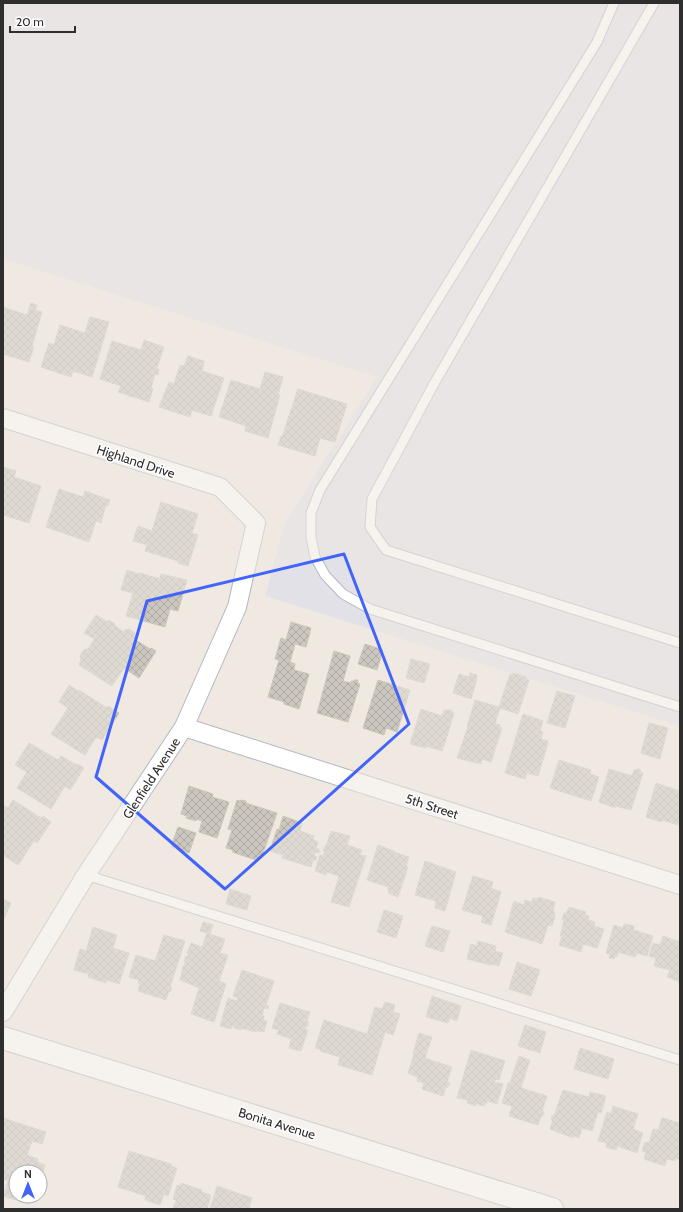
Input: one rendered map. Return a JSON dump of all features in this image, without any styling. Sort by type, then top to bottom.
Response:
[{"type":"main road","name":"Bonita Avenue","points":[[3,1038],[552,1209]]},
{"type":"street","name":"Highland Drive","points":[[3,418],[220,487],[256,523]]},
{"type":"street","name":"Glenfield Avenue","points":[[3,1012],[86,875],[184,727],[237,607],[256,523]]},
{"type":"street","name":"5th Street","points":[[184,727],[680,885]]},
{"type":"lane","points":[[614,3],[597,42],[320,490],[311,513],[311,537],[315,557],[325,575],[343,594],[370,609],[680,707]]},
{"type":"lane","points":[[654,3],[435,382],[379,485],[372,498],[370,526],[386,550],[680,643]]},
{"type":"lane","points":[[86,875],[680,1060]]},
{"type":"highlighted area","points":[[344,554],[409,724],[225,889],[96,777],[147,601]]},
{"type":"shaded area","points":[[3,3],[680,3],[680,726],[265,596],[285,523],[377,377],[3,259]]},
{"type":"building","points":[[31,303],[37,305],[35,310],[42,312],[29,362],[3,354],[3,307],[27,315]]},
{"type":"building","points":[[90,317],[109,322],[92,377],[73,371],[71,377],[41,367],[49,343],[54,345],[60,325],[85,333]]},
{"type":"building","points":[[144,340],[164,347],[157,368],[159,369],[158,375],[155,374],[151,388],[153,389],[149,402],[118,392],[121,386],[100,379],[112,341],[141,350]]},
{"type":"building","points":[[188,356],[204,361],[202,371],[224,378],[211,416],[192,410],[190,417],[159,407],[169,382],[174,384],[180,365],[184,366]]},
{"type":"building","points":[[265,372],[283,377],[278,395],[280,395],[268,438],[245,431],[246,426],[219,417],[231,380],[260,389]]},
{"type":"building","points":[[298,389],[347,404],[335,442],[320,438],[315,456],[278,445]]},
{"type":"building","points":[[3,467],[16,471],[14,477],[41,486],[29,523],[3,515]]},
{"type":"building","points":[[59,489],[83,497],[85,491],[110,500],[108,506],[106,505],[101,523],[96,521],[89,542],[46,527]]},
{"type":"building","points":[[161,502],[198,514],[192,533],[198,535],[188,566],[178,563],[178,561],[145,551],[147,545],[133,541],[138,526],[152,531]]},
{"type":"building","points":[[127,570],[160,579],[161,574],[187,580],[178,611],[170,609],[165,627],[126,616],[133,593],[121,590]]},
{"type":"building","points":[[96,615],[108,622],[109,620],[124,632],[125,630],[129,629],[135,633],[134,639],[156,651],[139,678],[124,668],[112,686],[79,665],[81,660],[80,656],[84,650],[88,649],[95,639],[84,633]]},
{"type":"building","points":[[291,622],[311,628],[306,647],[295,644],[290,662],[295,664],[294,670],[309,674],[299,709],[268,697],[279,660],[275,659],[281,638],[286,640]]},
{"type":"building","points":[[365,644],[383,650],[377,670],[358,664]]},
{"type":"building","points":[[334,651],[350,656],[343,681],[351,683],[351,681],[358,680],[357,683],[360,684],[348,722],[317,713]]},
{"type":"building","points":[[411,659],[430,664],[424,683],[406,678]]},
{"type":"building","points":[[470,673],[477,675],[471,699],[453,693],[459,674],[469,677]]},
{"type":"building","points":[[513,673],[526,677],[526,679],[529,680],[518,714],[500,708],[495,724],[500,725],[499,727],[502,728],[491,762],[482,759],[481,764],[457,758],[468,727],[475,700],[499,707],[510,674],[512,675]]},
{"type":"building","points":[[378,680],[410,690],[397,732],[386,728],[384,735],[363,728]]},
{"type":"building","points":[[69,685],[107,708],[108,706],[119,713],[102,740],[96,737],[85,755],[51,734],[68,708],[59,702]]},
{"type":"building","points":[[557,691],[575,696],[565,728],[547,723]]},
{"type":"building","points":[[421,709],[442,716],[444,710],[452,710],[454,713],[442,751],[426,746],[426,748],[410,744]]},
{"type":"building","points":[[523,714],[543,721],[540,731],[543,732],[541,739],[548,741],[538,776],[527,773],[525,779],[505,773]]},
{"type":"building","points":[[649,723],[668,728],[660,759],[641,753]]},
{"type":"building","points":[[29,743],[58,760],[61,756],[84,768],[70,790],[65,786],[51,809],[17,788],[27,772],[15,765]]},
{"type":"building","points":[[559,760],[591,770],[590,774],[599,777],[591,801],[550,788]]},
{"type":"building","points":[[609,769],[632,776],[634,770],[637,769],[641,770],[640,772],[643,773],[631,810],[615,806],[615,808],[599,802]]},
{"type":"building","points":[[656,783],[679,791],[680,786],[680,818],[678,825],[662,820],[661,822],[646,817]]},
{"type":"building","points":[[189,786],[213,794],[212,797],[229,802],[217,838],[199,832],[202,821],[186,818],[187,816],[181,814]]},
{"type":"building","points":[[13,800],[41,818],[43,816],[51,822],[37,843],[34,841],[18,865],[3,855],[3,805],[8,808]]},
{"type":"building","points":[[237,800],[246,801],[246,803],[277,813],[259,861],[232,852],[233,850],[226,848],[232,830],[228,829]]},
{"type":"building","points":[[283,816],[302,823],[300,831],[314,836],[313,840],[318,842],[316,848],[320,850],[319,853],[315,852],[314,856],[317,857],[315,861],[313,860],[311,867],[282,858],[283,855],[270,851]]},
{"type":"building","points":[[178,827],[196,833],[189,853],[171,847]]},
{"type":"building","points":[[331,831],[350,836],[347,845],[362,850],[360,855],[366,856],[349,907],[331,902],[339,876],[327,872],[326,875],[315,871],[320,855],[323,856],[325,851],[323,851]]},
{"type":"building","points":[[378,845],[409,857],[406,866],[408,867],[398,897],[388,893],[388,887],[367,880]]},
{"type":"building","points":[[425,861],[456,872],[445,911],[435,908],[436,901],[415,895]]},
{"type":"building","points":[[473,876],[493,882],[491,888],[501,892],[491,925],[481,922],[483,916],[462,910]]},
{"type":"building","points":[[230,889],[251,896],[247,910],[226,904]]},
{"type":"building","points":[[539,897],[555,902],[553,911],[555,912],[555,916],[552,926],[548,925],[542,944],[505,932],[514,901],[524,905],[525,900],[532,902],[533,898],[538,899]]},
{"type":"building","points":[[3,899],[11,903],[3,921]]},
{"type":"building","points":[[569,907],[586,912],[585,915],[589,916],[588,920],[595,922],[594,926],[604,929],[597,948],[583,944],[581,952],[559,945],[564,920],[562,919],[564,913],[566,914]]},
{"type":"building","points":[[384,910],[403,916],[396,938],[377,932]]},
{"type":"building","points":[[203,922],[213,925],[210,934],[225,939],[220,953],[228,955],[219,981],[226,984],[214,1022],[191,1014],[199,988],[180,980],[183,966],[184,967],[186,962],[184,962],[186,956],[187,957],[189,954],[187,953],[191,943],[202,947],[207,933],[200,931]]},
{"type":"building","points":[[624,924],[634,926],[633,930],[653,936],[647,956],[637,953],[635,957],[618,952],[614,959],[609,958],[610,954],[606,953],[614,925],[623,928]]},
{"type":"building","points":[[432,926],[450,931],[443,952],[425,946]]},
{"type":"building","points":[[93,927],[117,935],[113,948],[129,953],[119,984],[107,980],[106,983],[88,977],[89,974],[74,970],[80,949],[86,951]]},
{"type":"building","points":[[164,935],[185,941],[170,987],[172,988],[170,992],[169,991],[166,1000],[138,991],[140,984],[138,983],[139,980],[129,977],[136,955],[155,961]]},
{"type":"building","points":[[663,936],[680,942],[680,983],[667,977],[670,970],[654,966],[656,958],[649,956],[653,943],[660,945]]},
{"type":"building","points":[[478,941],[496,946],[495,951],[503,953],[499,966],[467,959],[471,944],[477,946]]},
{"type":"building","points":[[517,962],[540,970],[531,996],[509,989]]},
{"type":"building","points":[[242,970],[274,981],[266,1005],[269,1006],[268,1009],[264,1008],[262,1016],[264,1016],[263,1020],[267,1021],[264,1032],[255,1032],[241,1028],[241,1030],[234,1028],[234,1025],[231,1029],[220,1026],[228,998],[236,1001],[238,998],[233,996]]},
{"type":"building","points":[[432,996],[461,1006],[457,1021],[450,1018],[448,1023],[426,1017]]},
{"type":"building","points":[[385,1002],[395,1005],[393,1012],[400,1014],[393,1035],[385,1032],[372,1075],[338,1065],[340,1057],[315,1048],[324,1020],[367,1034],[375,1007],[382,1009]]},
{"type":"building","points":[[280,1003],[310,1012],[307,1021],[309,1022],[308,1026],[306,1026],[305,1029],[308,1030],[301,1051],[289,1048],[291,1039],[277,1034],[279,1030],[272,1028]]},
{"type":"building","points":[[525,1025],[546,1032],[540,1053],[518,1046]]},
{"type":"building","points":[[419,1033],[432,1037],[425,1058],[452,1067],[447,1082],[450,1083],[448,1087],[446,1087],[443,1096],[422,1089],[424,1083],[417,1081],[418,1077],[408,1073]]},
{"type":"building","points":[[580,1048],[614,1059],[608,1079],[574,1069]]},
{"type":"building","points":[[471,1050],[505,1061],[499,1080],[495,1079],[494,1082],[503,1084],[497,1104],[488,1101],[484,1106],[479,1105],[476,1102],[476,1106],[467,1103],[468,1100],[457,1098]]},
{"type":"building","points":[[519,1056],[530,1060],[521,1088],[547,1096],[542,1111],[544,1112],[538,1125],[509,1116],[512,1106],[502,1103]]},
{"type":"building","points":[[563,1090],[589,1097],[590,1092],[606,1096],[601,1113],[598,1112],[592,1131],[582,1128],[579,1138],[574,1136],[573,1138],[550,1129],[553,1120],[551,1120],[552,1115],[554,1116]]},
{"type":"building","points":[[613,1106],[638,1114],[633,1129],[643,1133],[637,1153],[617,1146],[616,1150],[606,1147],[607,1143],[598,1141],[607,1112],[611,1114]]},
{"type":"building","points":[[3,1118],[46,1132],[42,1144],[32,1141],[27,1155],[38,1159],[37,1162],[42,1164],[8,1164],[8,1181],[3,1179]]},
{"type":"building","points":[[662,1118],[680,1123],[680,1160],[676,1158],[675,1161],[667,1159],[665,1166],[644,1159],[646,1152],[642,1151],[645,1142],[649,1143],[653,1129],[658,1130]]},
{"type":"building","points":[[129,1151],[171,1164],[171,1166],[177,1168],[168,1196],[164,1194],[160,1205],[145,1200],[146,1196],[118,1187]]},
{"type":"building","points":[[8,1181],[8,1198],[3,1196]]},
{"type":"building","points":[[181,1183],[202,1190],[201,1192],[211,1195],[207,1209],[173,1209],[176,1200],[173,1199],[177,1185],[180,1186]]},
{"type":"building","points":[[217,1186],[252,1198],[249,1209],[210,1209]]}]
